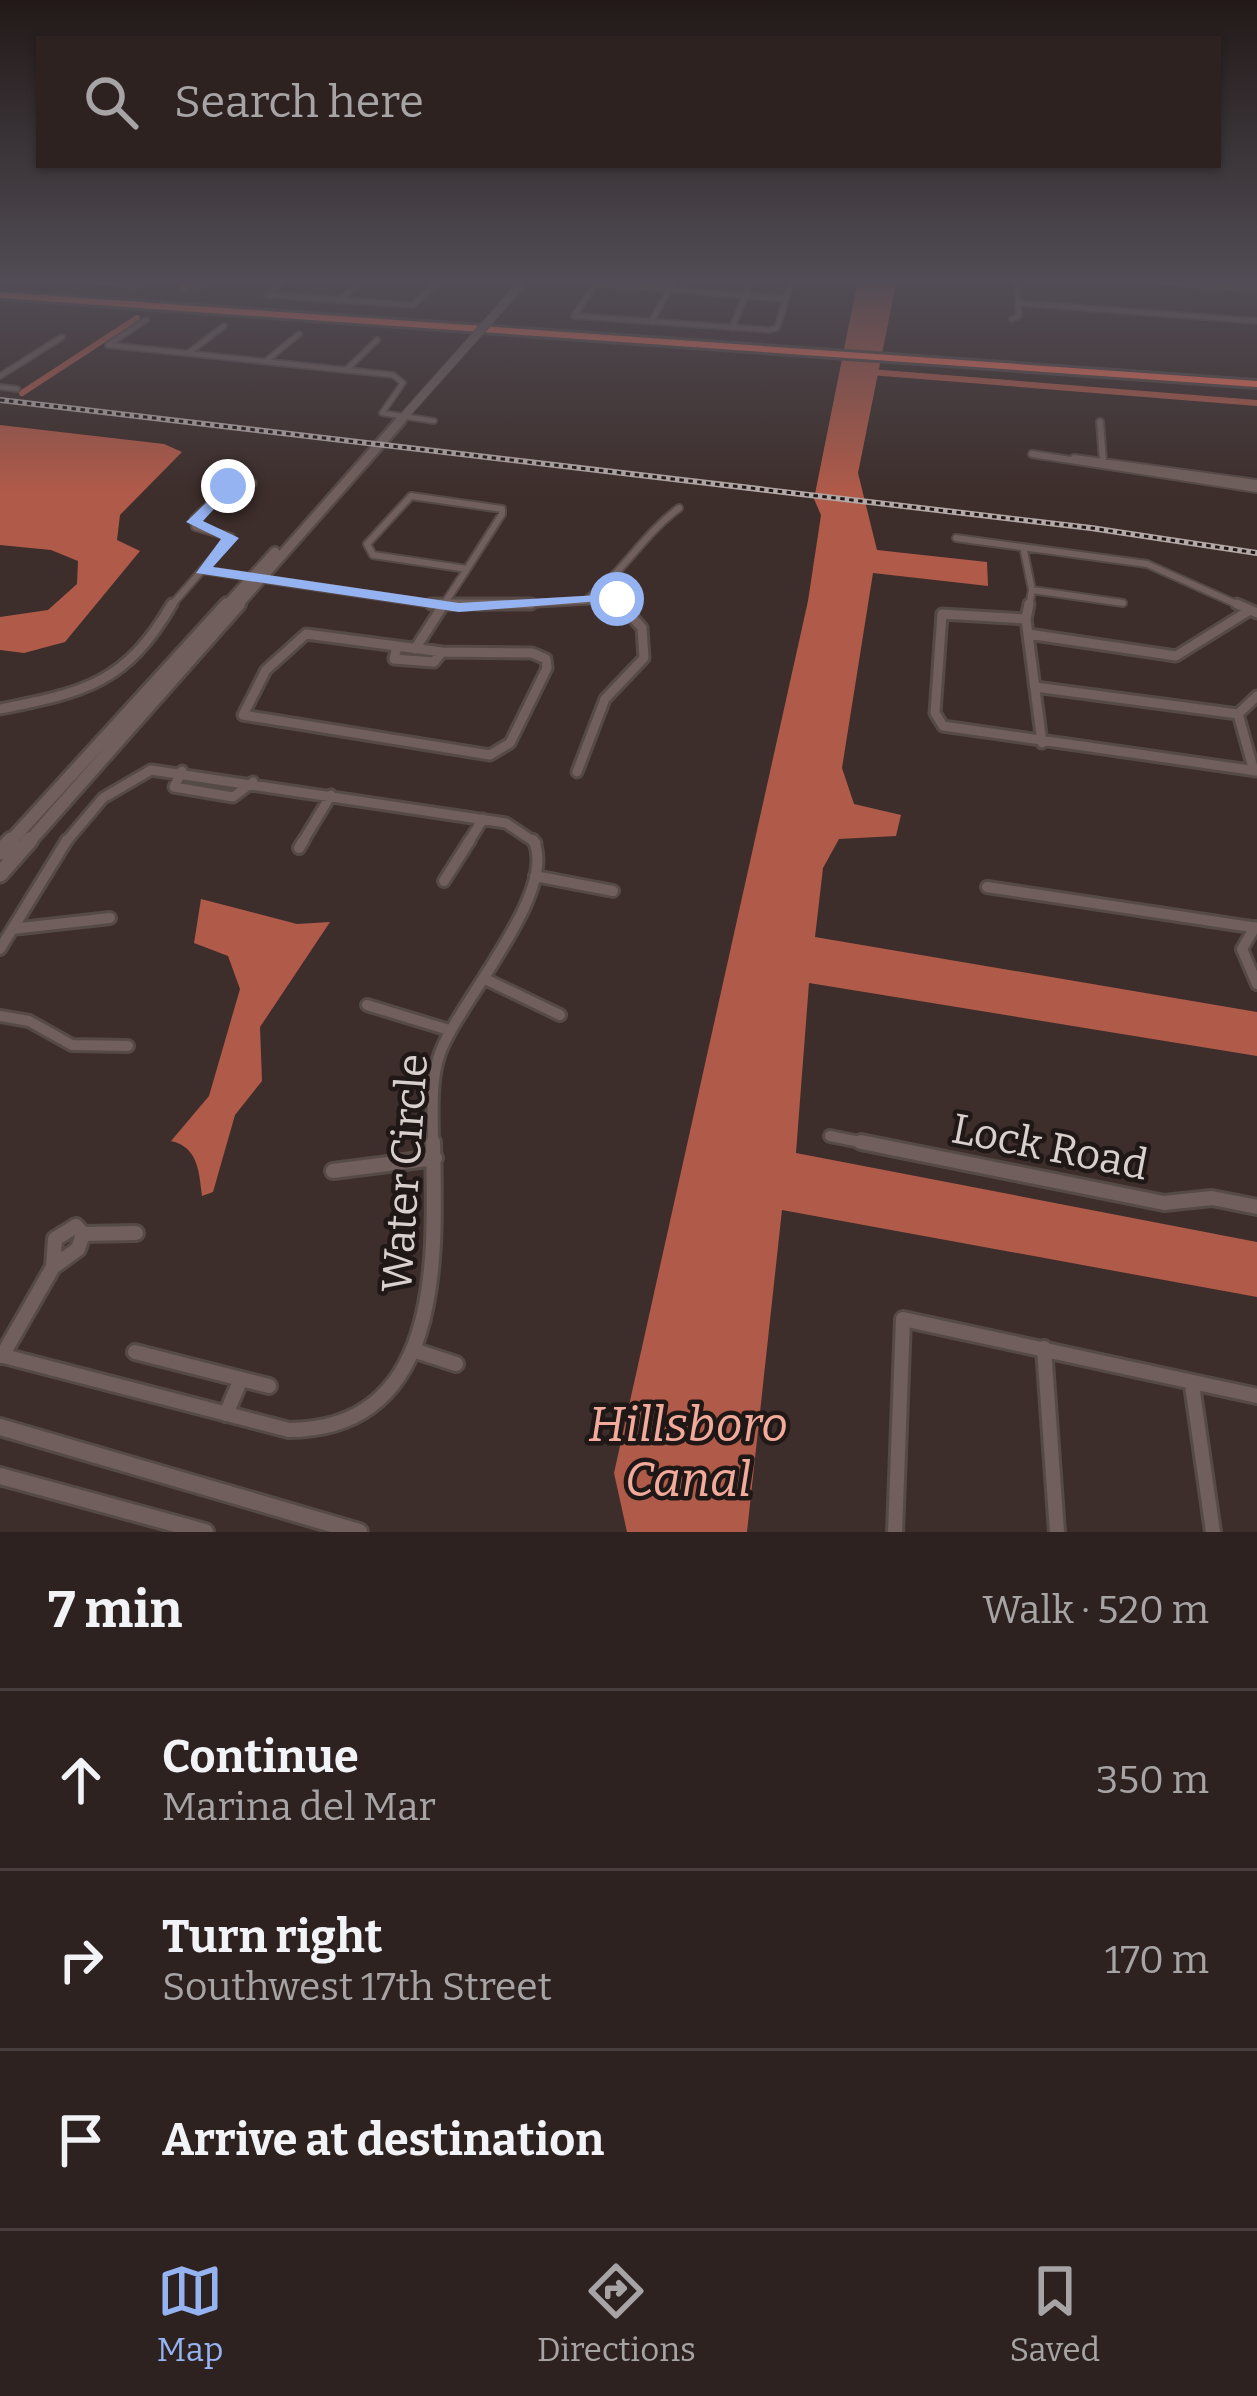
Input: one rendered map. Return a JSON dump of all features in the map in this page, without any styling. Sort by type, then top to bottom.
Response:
[{"type":"highway","points":[[842,350],[1257,381]]},
{"type":"highway","points":[[893,354],[1241,373],[1257,381]]},
{"type":"highway","points":[[893,354],[1185,382],[1257,381]]},
{"type":"main road","points":[[0,852],[463,350]]},
{"type":"main road","points":[[0,874],[255,578]]},
{"type":"street","points":[[0,376],[41,350]]},
{"type":"street","points":[[163,350],[401,378],[402,385],[380,410],[434,421]]},
{"type":"street","points":[[188,353],[191,350]]},
{"type":"street","points":[[266,362],[280,350]]},
{"type":"street","points":[[346,370],[366,350]]},
{"type":"street","points":[[0,387],[17,389]]},
{"type":"street","points":[[1100,422],[1103,461]]},
{"type":"street","points":[[1033,454],[1103,461],[1257,486],[1033,454]]},
{"type":"street","points":[[0,709],[69,695],[126,666],[146,649],[173,602],[231,538],[193,525],[220,495]]},
{"type":"street","points":[[415,649],[442,605],[467,569],[502,514],[500,506],[406,498],[366,547],[373,555],[467,569]]},
{"type":"street","points":[[588,599],[623,572],[645,534],[679,508]]},
{"type":"street","points":[[956,538],[1024,551],[1147,564],[1254,612]]},
{"type":"street","points":[[1024,551],[1032,590],[1026,619],[1042,743]]},
{"type":"street","points":[[202,570],[499,609],[617,599],[642,628],[644,658],[635,674],[605,699],[577,772]]},
{"type":"street","points":[[1032,590],[1124,603]]},
{"type":"street","points":[[1026,619],[957,610],[942,614],[935,713],[940,722],[957,731],[1256,771],[1238,714]]},
{"type":"street","points":[[1028,634],[1176,656],[1254,612]]},
{"type":"street","points":[[300,636],[415,649],[532,652],[546,659],[547,668],[503,750],[483,755],[253,720],[241,712],[300,636]]},
{"type":"street","points":[[397,646],[394,659],[402,662],[428,664],[442,652]]},
{"type":"street","points":[[1034,687],[1238,714]]},
{"type":"street","points":[[1238,714],[1257,696]]},
{"type":"street","points":[[0,949],[49,865],[113,788],[151,770],[182,771],[514,825],[534,839],[540,857],[536,876],[613,891]]},
{"type":"street","points":[[182,771],[174,787],[233,797],[253,782]]},
{"type":"street","points":[[299,848],[331,795]]},
{"type":"street","points":[[444,880],[483,819]]},
{"type":"street","name":"Water Circle","points":[[1,1355],[289,1430],[329,1426],[380,1397],[416,1351],[431,1297],[435,1074],[449,1030],[484,979],[536,876]]},
{"type":"street","points":[[987,886],[1254,927],[1242,949],[1257,984]]},
{"type":"street","points":[[12,929],[110,918]]},
{"type":"street","points":[[484,979],[560,1015]]},
{"type":"street","points":[[367,1005],[449,1030]]},
{"type":"street","points":[[0,1016],[29,1021],[72,1045],[128,1046]]},
{"type":"street","name":"Lock Road","points":[[830,1136],[1164,1203],[1212,1198],[1257,1207]]},
{"type":"street","points":[[332,1171],[435,1158]]},
{"type":"street","points":[[53,1268],[58,1234],[76,1226],[83,1234]]},
{"type":"street","points":[[83,1234],[136,1232]]},
{"type":"street","points":[[1,1355],[53,1268],[77,1249],[83,1234]]},
{"type":"street","points":[[895,1532],[903,1318],[1257,1396]]},
{"type":"street","points":[[1044,1348],[1057,1532]]},
{"type":"street","points":[[416,1351],[456,1364]]},
{"type":"street","points":[[134,1352],[269,1386]]},
{"type":"street","points":[[226,1414],[241,1379]]},
{"type":"street","points":[[1192,1385],[1213,1532]]},
{"type":"street","points":[[0,1427],[359,1532]]},
{"type":"street","points":[[0,1476],[205,1532]]},
{"type":"water","name":"Hillsboro Canal","points":[[844,350],[883,350],[858,473],[877,550],[987,562],[988,586],[873,573],[842,768],[854,804],[901,815],[896,836],[839,839],[823,868],[815,937],[1257,1012],[1257,1056],[809,983],[796,1153],[1257,1242],[1257,1297],[782,1210],[747,1532],[627,1532],[614,1473],[808,601],[821,515],[814,499]]},
{"type":"water","points":[[0,425],[164,444],[182,452],[120,515],[117,540],[140,551],[65,642],[24,653],[0,650],[0,617],[48,610],[77,584],[78,561],[51,550],[0,545]]},
{"type":"water","points":[[201,899],[297,924],[330,922],[260,1027],[262,1081],[235,1115],[213,1192],[202,1196],[192,1154],[171,1141],[209,1096],[240,989],[228,956],[194,943]]},
{"type":"waterway","points":[[22,393],[87,350]]},
{"type":"waterway","points":[[870,372],[1257,403]]},
{"type":"railway","points":[[0,400],[1091,528],[1257,553]]},
{"type":"route","points":[[228,486],[193,522],[195,527],[224,532],[231,538],[202,570],[459,608],[523,608],[617,599]]}]
